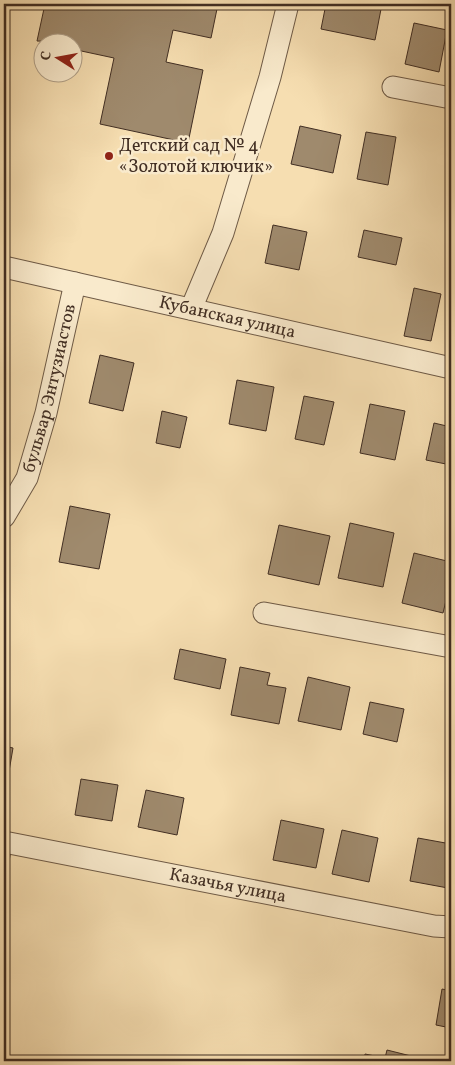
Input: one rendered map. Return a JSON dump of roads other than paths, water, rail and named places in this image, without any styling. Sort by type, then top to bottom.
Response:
[{"type":"street","points":[[191,309],[224,234],[270,77],[288,4]]},
{"type":"street","points":[[393,87],[451,98]]},
{"type":"street","name":"Кубанская улица","points":[[4,267],[451,368]]},
{"type":"street","name":"бульвар Энтузиастов","points":[[4,517],[27,478],[46,413],[75,283]]},
{"type":"street","points":[[264,613],[451,647]]},
{"type":"street","name":"Казачья улица","points":[[5,847],[434,926],[451,927]]},
{"type":"place","name":"Детский сад № 4 «Золотой ключик»","points":[[109,156]]}]
